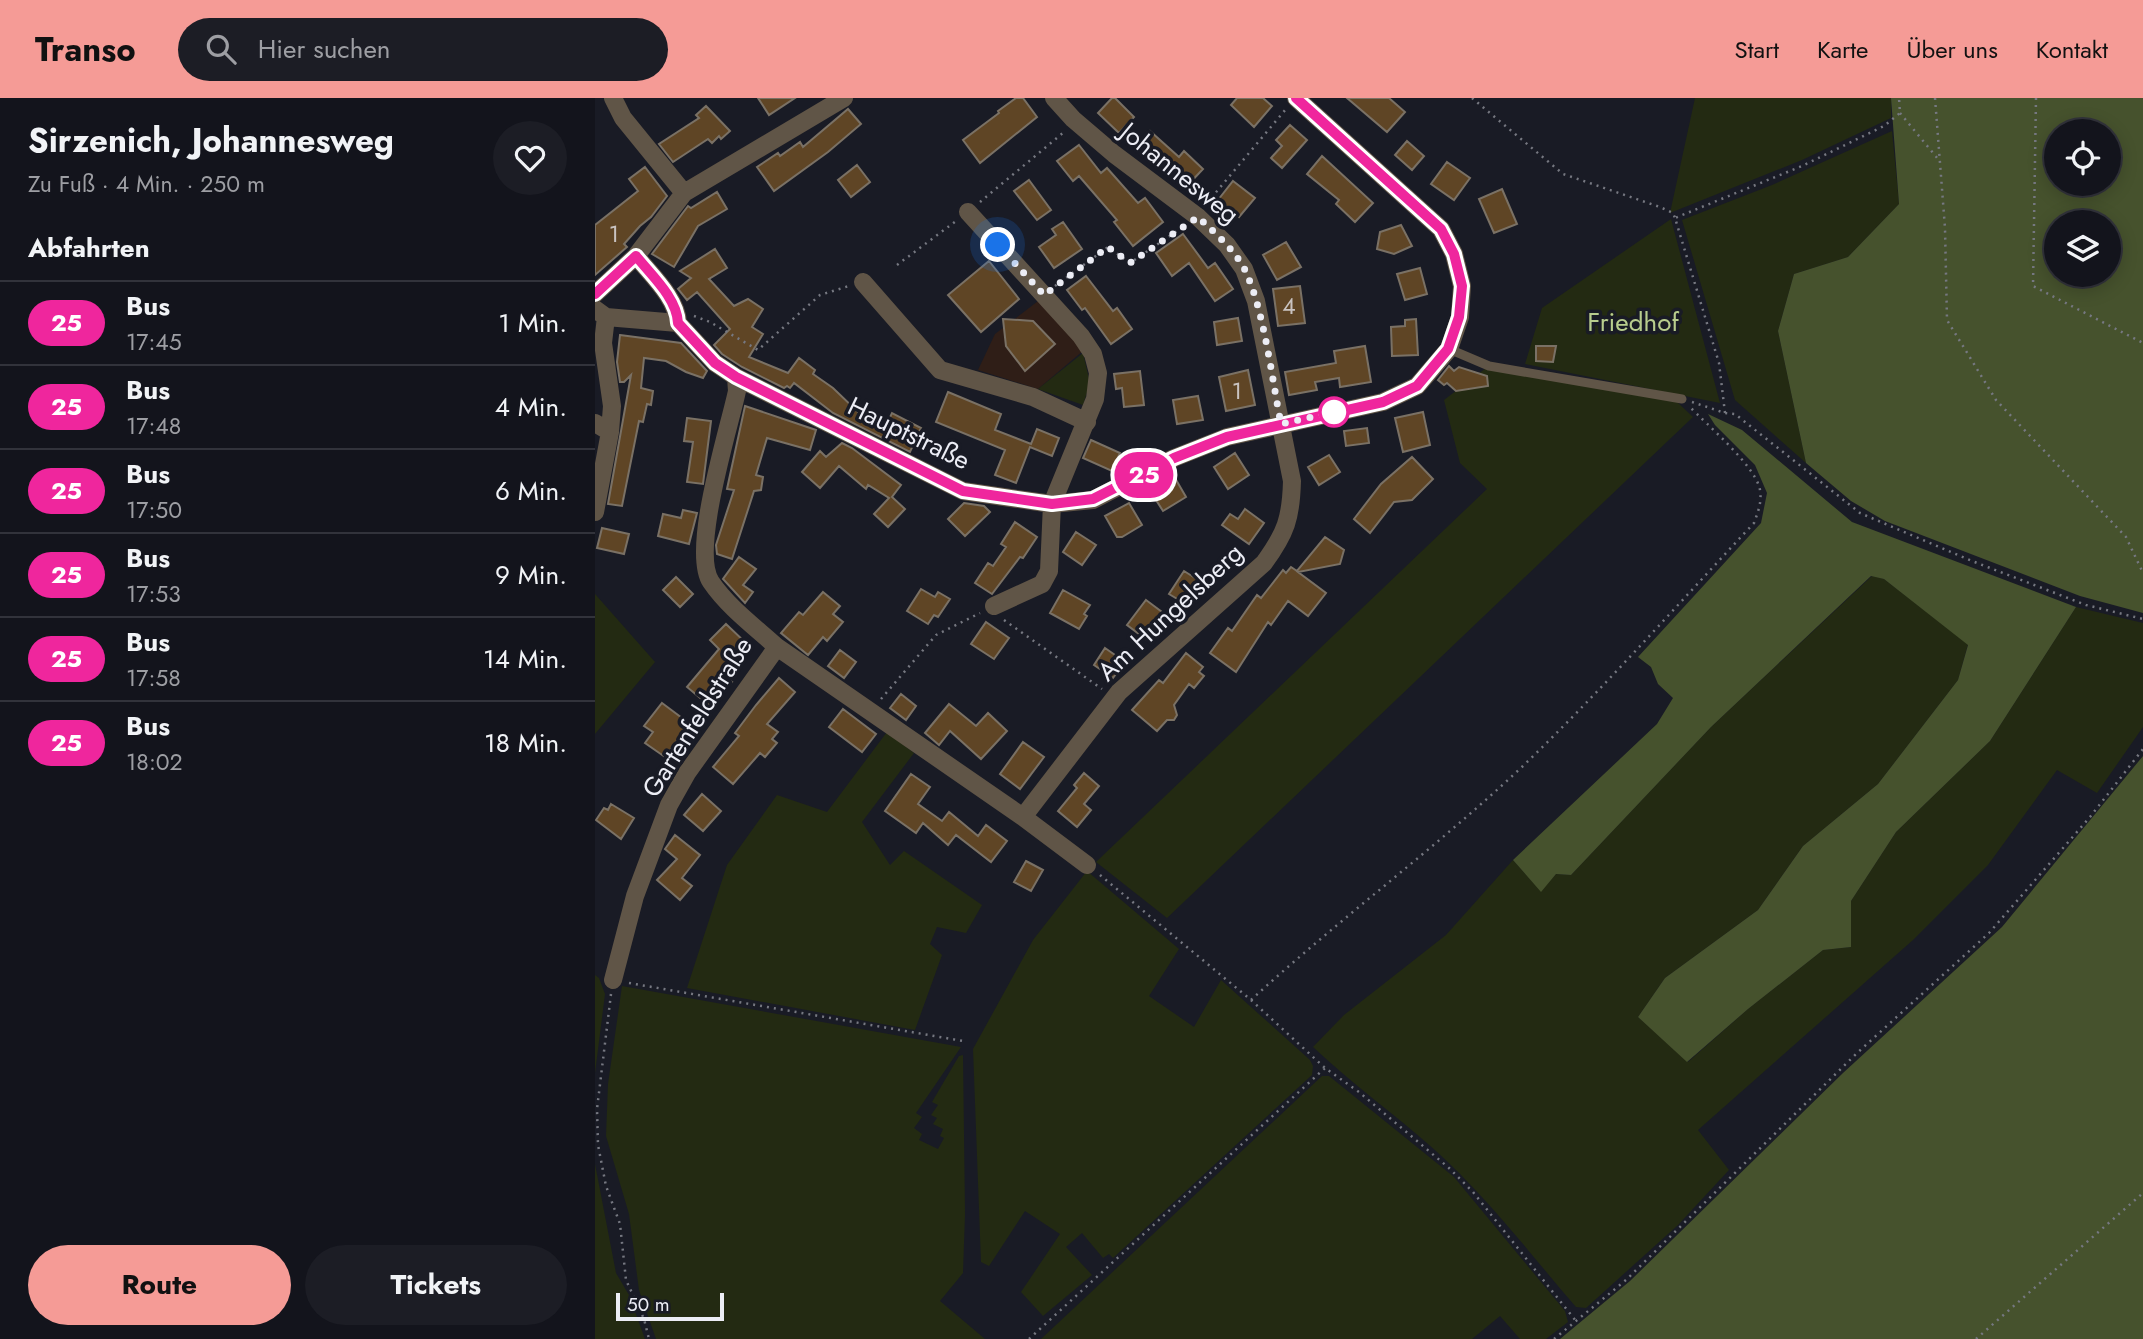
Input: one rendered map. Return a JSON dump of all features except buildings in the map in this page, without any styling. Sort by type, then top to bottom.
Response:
[{"type":"street","points":[[614,98],[623,118],[684,193]]},
{"type":"street","points":[[595,294],[636,256],[684,193],[844,98]]},
{"type":"street","name":"Johannesweg","points":[[1054,98],[1073,119],[1114,154],[1197,217],[1227,245],[1244,270],[1256,302],[1281,424]]},
{"type":"street","points":[[1291,103],[1441,229],[1454,254],[1462,286],[1459,317],[1448,349]]},
{"type":"street","points":[[968,212],[1081,336],[1093,354],[1098,373],[1095,399],[1087,422],[1052,504],[1049,571],[1042,584],[994,611]]},
{"type":"street","name":"Hauptstraße","points":[[636,256],[678,312],[678,323],[715,363],[736,377],[963,491],[1052,504],[1093,499],[1174,458],[1227,437],[1383,402],[1417,386],[1448,349]]},
{"type":"street","points":[[863,282],[940,370],[1033,397],[1087,422]]},
{"type":"street","points":[[595,512],[603,427],[612,406],[600,313],[678,323]]},
{"type":"street","name":"Gartenfeldstraße","points":[[613,980],[635,896],[669,805],[687,773],[777,648],[710,581],[705,567],[709,516],[737,391],[736,377]]},
{"type":"street","name":"Am Hungelsberg","points":[[1023,817],[1115,698],[1264,563],[1281,540],[1291,509],[1292,481],[1281,424]]},
{"type":"street","points":[[777,648],[1023,817],[1087,865]]},
{"type":"lane","points":[[1448,349],[1489,366],[1682,398]]},
{"type":"path","points":[[1472,98],[1563,174],[1673,213],[1719,363],[1725,413]]},
{"type":"path","points":[[1899,98],[1900,113],[1940,160]]},
{"type":"path","points":[[1935,98],[1945,228],[1947,320],[1996,400],[2126,537],[2143,573]]},
{"type":"path","points":[[2036,98],[2033,286],[2143,343]]},
{"type":"path","points":[[1044,295],[1108,247],[1130,263],[1197,217],[1291,103]]},
{"type":"path","points":[[1675,218],[1802,166],[1884,126],[1900,113]]},
{"type":"path","points":[[897,265],[968,212],[1068,128],[1073,119]]},
{"type":"path","points":[[696,316],[710,321],[758,350],[820,295],[863,282]]},
{"type":"path","points":[[1682,398],[1735,414],[1860,513],[1972,561],[2086,605],[2143,619]]},
{"type":"path","points":[[1251,1000],[1296,959],[1446,836],[1524,764],[1754,523],[1760,508],[1760,489],[1748,466],[1682,398]]},
{"type":"path","points":[[870,712],[936,635],[994,611],[1115,698]]},
{"type":"path","points":[[1554,1339],[1626,1280],[1856,1054],[1989,933],[2090,817],[2143,749]]},
{"type":"path","points":[[1087,865],[1251,1000],[1325,1068],[1359,1092],[1450,1168],[1473,1192],[1576,1321]]},
{"type":"path","points":[[649,1339],[644,1319],[626,1280],[620,1224],[606,1186],[598,1145],[597,1109],[613,980],[963,1041]]},
{"type":"path","points":[[1029,1339],[1325,1068]]},
{"type":"path","points":[[1976,1339],[2143,1193]]},
{"type":"shaded area","points":[[1042,298],[1084,350],[1038,389],[978,370],[995,334]]},
{"type":"green space","points":[[1695,98],[1891,98],[1891,118],[1802,160],[1670,213]]},
{"type":"green space","points":[[1891,98],[2143,98],[2143,613],[2080,596],[1885,521],[1851,501],[1806,463],[1778,331],[1794,274],[1848,257],[1899,204]]},
{"type":"green space","points":[[1892,131],[1899,204],[1848,257],[1794,274],[1778,331],[1806,463],[1735,400],[1682,220],[1772,185]]},
{"type":"green space","name":"Friedhof","points":[[1671,219],[1720,403],[1525,364],[1542,308]]},
{"type":"green space","points":[[1083,353],[1090,383],[1083,405],[1038,389]]},
{"type":"green space","points":[[1486,368],[1675,400],[1693,417],[1167,918],[1096,862],[1487,489],[1460,463],[1444,400]]},
{"type":"green space","points":[[1708,414],[1742,430],[1852,522],[2076,607],[1990,741],[1896,832],[1851,901],[1851,947],[1823,950],[1748,1009],[1687,1062],[1638,1017],[1665,978],[1758,910],[1803,846],[1878,784],[1958,680],[1968,645],[1884,579],[1871,576],[1711,727],[1571,875],[1556,874],[1541,892],[1513,860],[1657,724],[1673,698],[1658,684],[1651,667],[1638,657],[1761,523],[1767,493],[1755,465],[1715,425]]},
{"type":"green space","points":[[1872,576],[1884,579],[1968,644],[1958,680],[1878,784],[1803,846],[1758,910],[1665,978],[1638,1017],[1688,1062],[1748,1009],[1823,950],[1851,947],[1851,901],[1896,832],[1990,741],[2076,607],[2143,623],[2143,727],[2097,793],[2057,770],[1988,865],[1913,940],[1698,1130],[1729,1170],[1678,1225],[1586,1308],[1576,1307],[1455,1169],[1313,1047],[1344,1015],[1446,935],[1513,860],[1541,891],[1556,874],[1571,875],[1711,727]]},
{"type":"green space","points":[[595,594],[655,662],[595,734]]},
{"type":"green space","points":[[887,732],[914,753],[862,822],[890,865],[904,851],[982,905],[966,933],[937,927],[930,944],[942,955],[915,1030],[687,988],[727,865],[777,795],[827,812]]},
{"type":"green space","points":[[2143,756],[2143,1339],[1560,1339],[1630,1281],[1843,1073],[2002,927]]},
{"type":"green space","points":[[1087,871],[1179,949],[1149,996],[1194,1027],[1221,980],[1310,1060],[1313,1066],[1312,1075],[1113,1258],[1109,1254],[1103,1258],[1082,1233],[1066,1247],[1092,1275],[1043,1316],[1021,1292],[1060,1234],[1025,1211],[989,1266],[981,1262],[973,1049],[1033,940]]},
{"type":"green space","points":[[595,975],[599,978],[605,994],[595,1073]]},
{"type":"green space","points":[[622,986],[961,1047],[916,1113],[922,1117],[914,1128],[922,1134],[919,1140],[938,1149],[944,1138],[940,1136],[943,1129],[933,1124],[937,1118],[931,1115],[938,1105],[932,1102],[959,1056],[963,1055],[963,1273],[940,1301],[985,1339],[656,1339],[639,1290],[629,1214],[606,1136],[608,1084]]},
{"type":"green space","points":[[1322,1076],[1329,1076],[1454,1177],[1565,1311],[1568,1322],[1546,1339],[1520,1339],[1500,1316],[1472,1339],[1041,1339]]},
{"type":"green space","points":[[595,1164],[616,1273],[629,1295],[645,1339],[595,1339]]},
{"type":"bus line","name":"25","points":[[595,294],[636,256],[678,312],[678,323],[715,363],[736,377],[963,491],[1052,504],[1093,499],[1134,481],[1174,458],[1227,437],[1383,402],[1417,386],[1448,349],[1459,317],[1462,286],[1454,254],[1441,229],[1296,98]]},
{"type":"route","points":[[998,245],[1044,295],[1108,247],[1130,263],[1198,217],[1227,245],[1244,270],[1256,302],[1281,424],[1334,412]]}]
